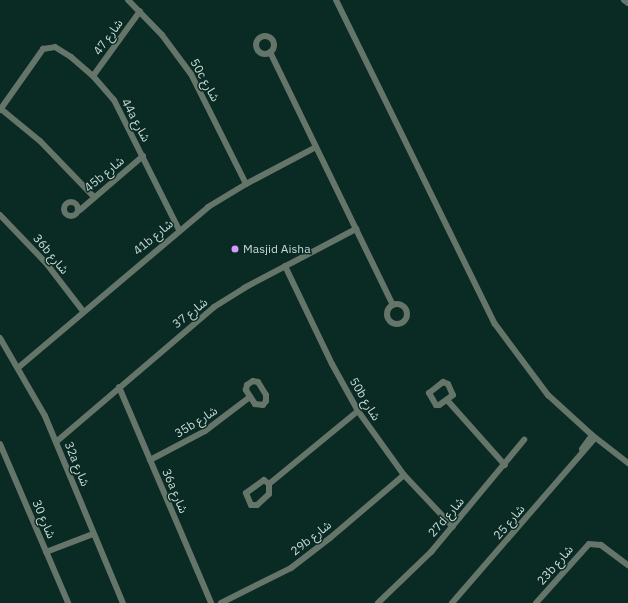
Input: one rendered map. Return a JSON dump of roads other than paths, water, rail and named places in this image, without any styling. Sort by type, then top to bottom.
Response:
[{"type":"street","name":"50c شارع","points":[[128,0],[166,39],[191,74],[246,184]]},
{"type":"street","points":[[336,0],[495,324],[539,383],[593,436],[628,463]]},
{"type":"street","points":[[624,0],[628,3]]},
{"type":"street","name":"شارع 47","points":[[93,76],[140,11]]},
{"type":"street","name":"44a شارع","points":[[0,109],[46,47],[58,49],[93,76],[122,114],[179,230]]},
{"type":"street","points":[[270,52],[393,305]]},
{"type":"street","points":[[0,109],[54,155],[94,197]]},
{"type":"street","name":"41b شارع","points":[[19,367],[83,311],[208,207],[246,184],[316,147]]},
{"type":"street","name":"45b شارع","points":[[80,210],[143,156]]},
{"type":"street","name":"36b شارع","points":[[0,215],[46,263],[83,311]]},
{"type":"street","name":"شارع 37","points":[[56,442],[204,314],[244,288],[356,229]]},
{"type":"street","name":"50b شارع","points":[[285,266],[323,346],[358,411],[404,475],[453,527]]},
{"type":"street","name":"32a شارع","points":[[0,338],[19,367],[56,442],[123,603]]},
{"type":"street","name":"36a شارع","points":[[119,387],[211,603]]},
{"type":"street","name":"35b شارع","points":[[150,460],[205,431],[250,397]]},
{"type":"street","points":[[447,400],[505,465]]},
{"type":"street","points":[[269,484],[262,480],[247,491],[246,495],[252,505],[257,505],[268,495],[269,484],[358,411]]},
{"type":"street","name":"شارع 25","points":[[452,603],[506,543],[593,436]]},
{"type":"street","name":"27d شارع","points":[[378,603],[417,566],[453,527],[524,440]]},
{"type":"street","name":"شارع 30","points":[[0,446],[68,603]]},
{"type":"street","name":"29b شارع","points":[[222,603],[291,568],[330,538],[404,475]]},
{"type":"street","points":[[46,552],[93,534]]},
{"type":"street","name":"23b شارع","points":[[538,601],[586,546],[593,543],[604,547],[628,565]]},
{"type":"street","points":[[538,601],[546,603]]},
{"type":"place","name":"Masjid Aisha","points":[[235,249]]}]
